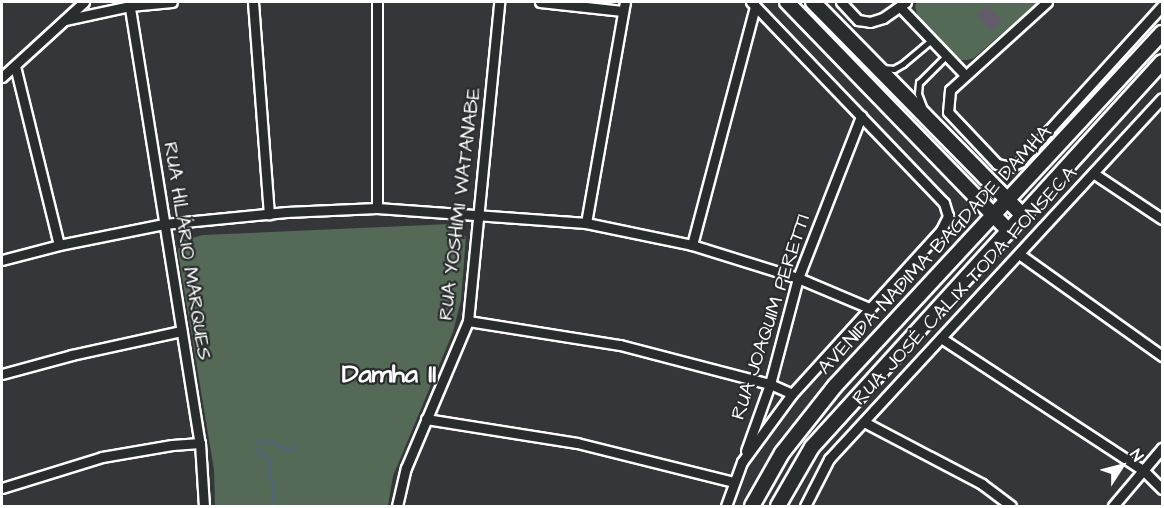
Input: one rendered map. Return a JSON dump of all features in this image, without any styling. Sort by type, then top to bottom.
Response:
[{"type":"street","points":[[2,77],[84,2]]},
{"type":"street","points":[[63,21],[129,4],[172,2]]},
{"type":"street","points":[[254,2],[269,214]]},
{"type":"street","points":[[376,208],[377,2]]},
{"type":"street","name":"RUA YOSHIMI WATANABE","points":[[397,507],[406,468],[468,321],[499,2]]},
{"type":"street","points":[[540,2],[624,6],[586,223]]},
{"type":"street","points":[[787,2],[1010,231]]},
{"type":"street","points":[[813,2],[1023,216]]},
{"type":"street","points":[[841,2],[858,20],[870,22],[903,4],[932,40],[965,75],[1047,2]]},
{"type":"street","name":"RUA HILÁRIO MARQUES","points":[[129,4],[200,443],[204,507]]},
{"type":"street","points":[[726,507],[742,462],[792,394],[940,230],[948,216],[944,203],[753,4]]},
{"type":"street","points":[[692,245],[753,4]]},
{"type":"street","name":"AVENIDA NADIMA BAGDADE DAMHA","points":[[965,75],[950,90],[948,112],[997,164],[1010,167],[1020,162],[1162,6]]},
{"type":"street","name":"AVENIDA NADIMA BAGDADE DAMHA","points":[[752,507],[782,453],[835,386],[1162,33]]},
{"type":"street","points":[[841,57],[856,44]]},
{"type":"street","name":"AVENIDA NADIMA BAGDADE DAMHA","points":[[778,507],[812,447],[1162,62]]},
{"type":"street","points":[[15,66],[59,245]]},
{"type":"street","name":"RUA JOSÉ CALIX TODA FONSECA","points":[[806,507],[829,459],[1162,98]]},
{"type":"street","name":"RUA JOAQUIM PERETTI","points":[[742,462],[770,384],[798,278],[861,116]]},
{"type":"street","points":[[911,130],[926,116]]},
{"type":"street","points":[[1094,173],[1162,219]]},
{"type":"street","points":[[2,260],[59,245],[164,224],[269,214],[376,208],[586,223],[692,245],[798,278],[868,308]]},
{"type":"street","points":[[1019,254],[1162,356]]},
{"type":"street","points":[[468,321],[620,345],[770,384],[792,394]]},
{"type":"street","points":[[2,374],[72,355],[181,331]]},
{"type":"street","points":[[941,338],[1143,471],[1162,489]]},
{"type":"street","points":[[426,419],[577,443],[734,482]]},
{"type":"street","points":[[864,422],[982,484],[1011,507]]},
{"type":"street","points":[[2,488],[102,457],[172,444],[200,443]]},
{"type":"street","points":[[1113,507],[1162,448]]},
{"type":"lane","points":[[880,68],[894,69],[932,40]]},
{"type":"lane","points":[[926,116],[918,94],[919,83],[946,56]]},
{"type":"green space","points":[[917,2],[1038,2],[974,58],[958,60],[918,18],[915,6]]},
{"type":"green space","points":[[450,224],[466,237],[461,300],[453,332],[393,476],[388,506],[215,506],[214,470],[178,252],[180,241],[203,235]]},
{"type":"building","points":[[987,5],[1002,21],[992,31],[977,15]]},
{"type":"waterway","points":[[254,442],[270,440],[288,450],[294,449],[296,444]]},
{"type":"waterway","points":[[257,449],[271,462],[268,474],[274,486],[272,503]]},
{"type":"district","name":"Damha II","points":[[389,375]]}]
